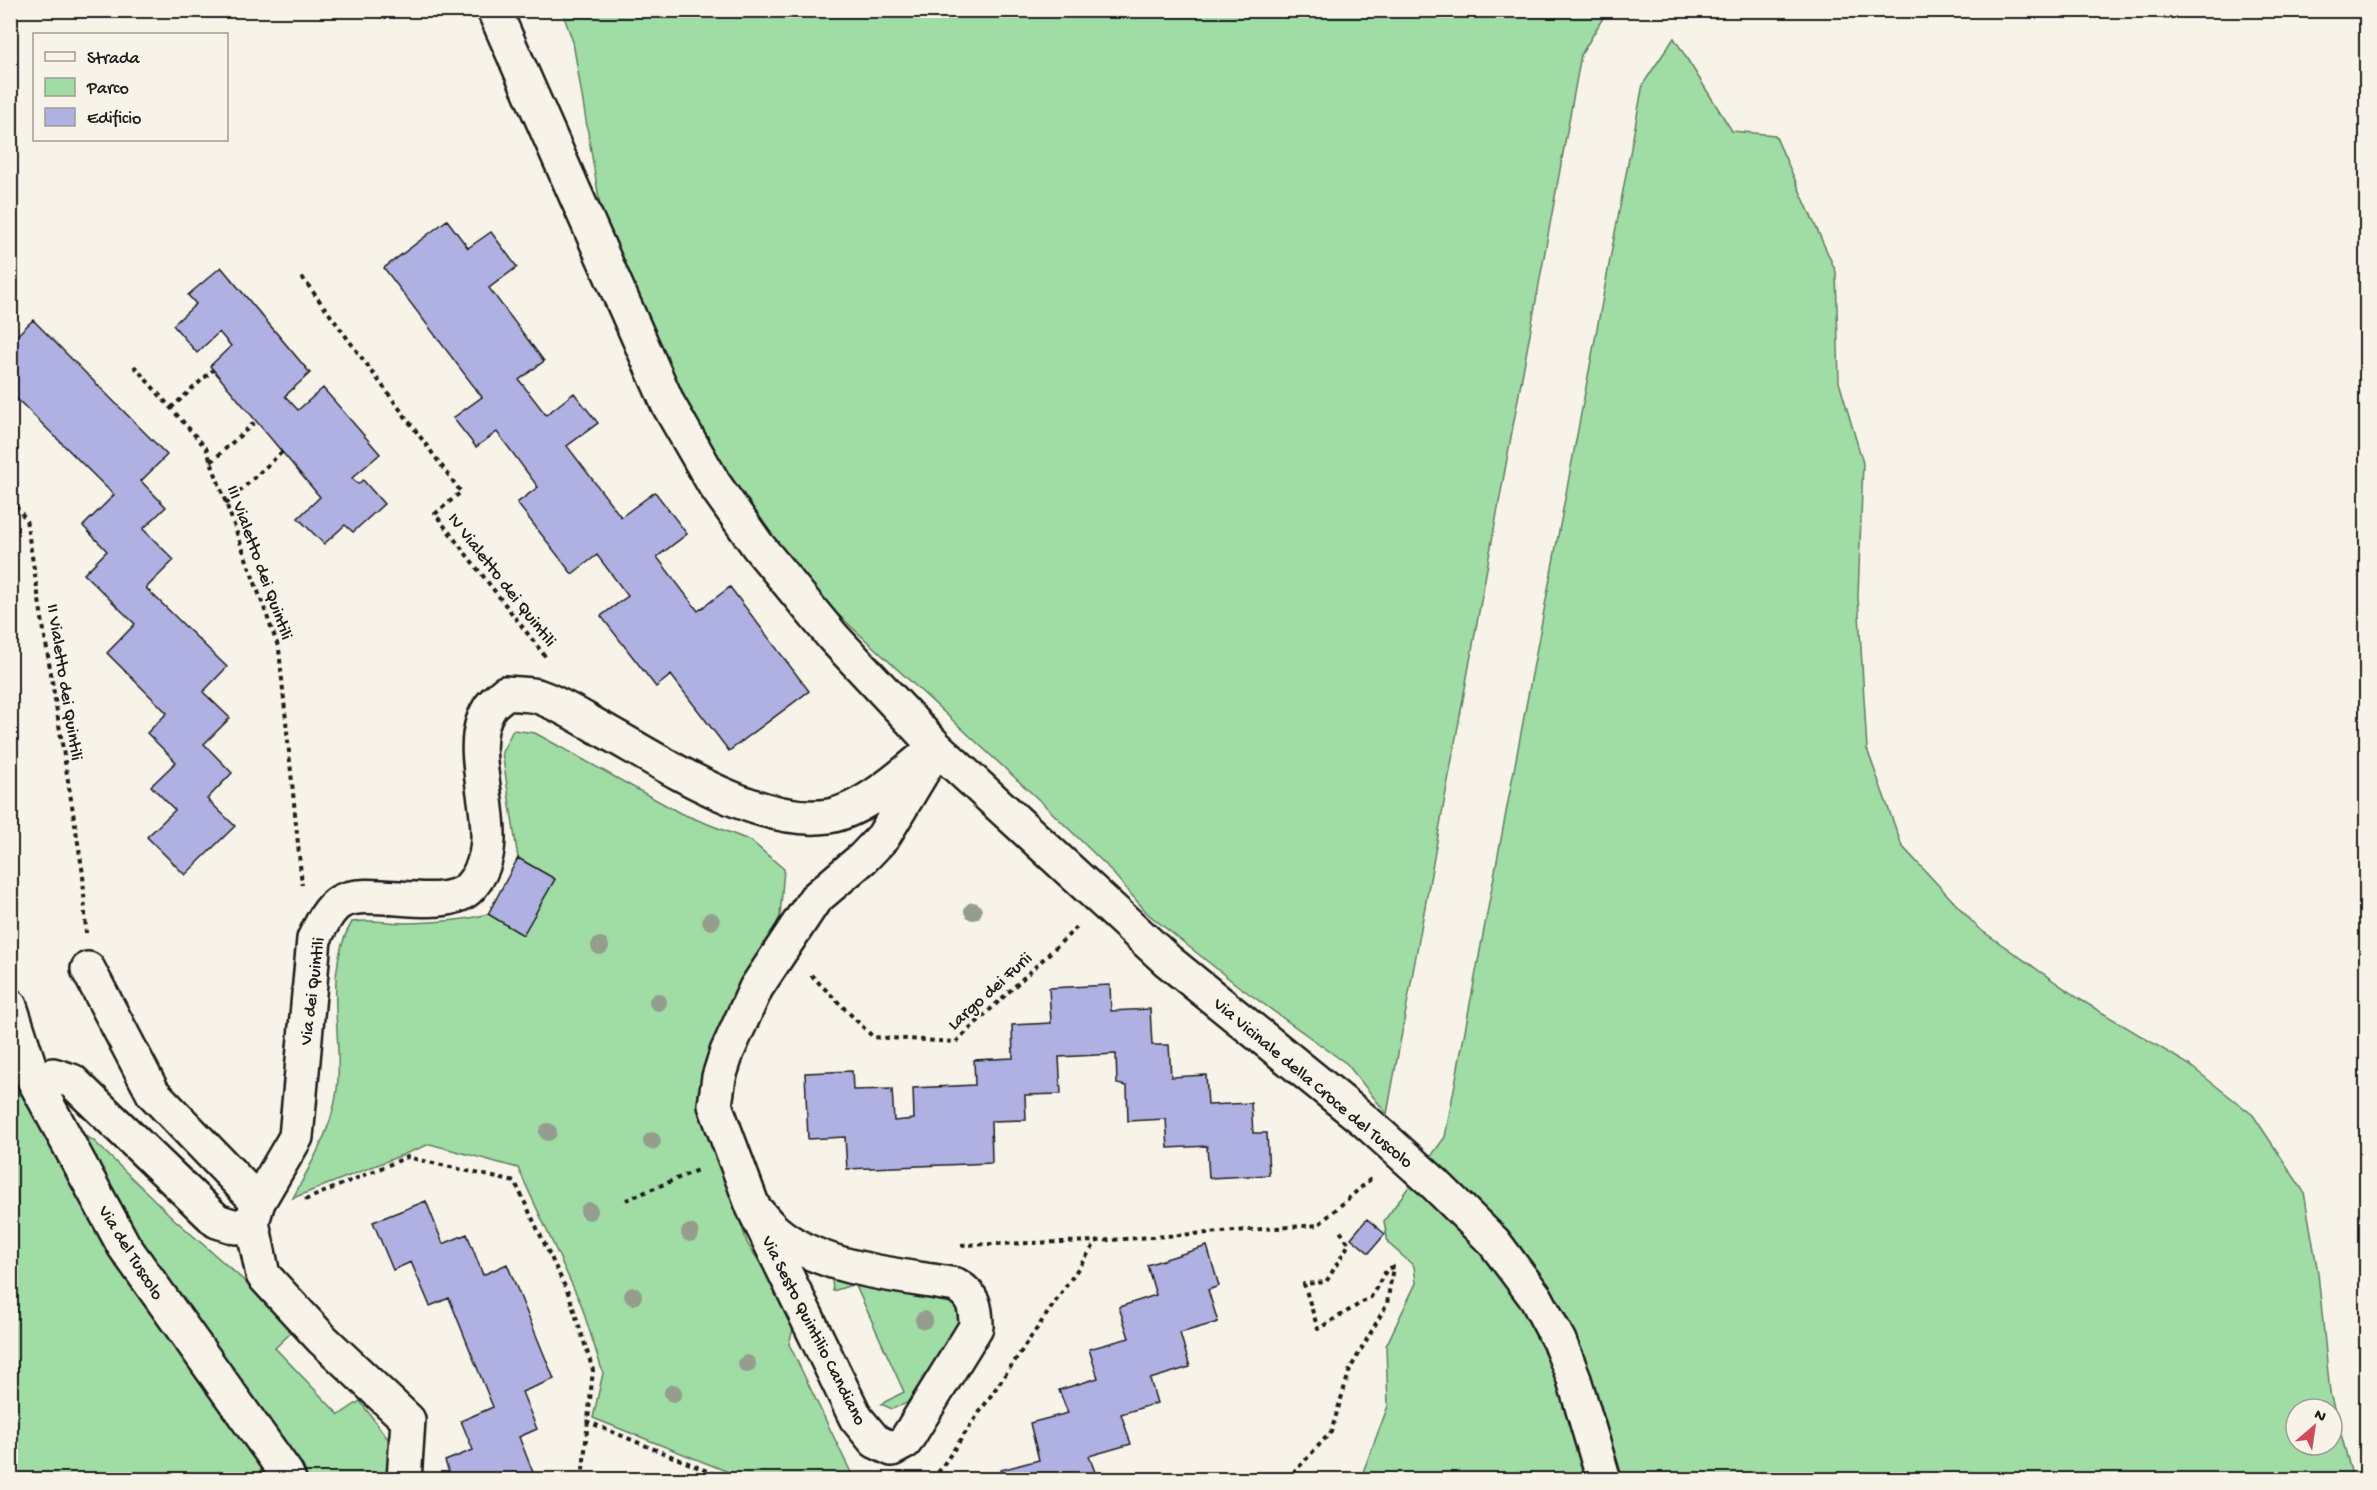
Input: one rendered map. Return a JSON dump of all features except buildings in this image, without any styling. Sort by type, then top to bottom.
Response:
[{"type":"street","name":"Via Vicinale della Croce del Tuscolo","points":[[494,10],[647,361],[696,455],[735,515],[833,637],[936,747],[1168,961],[1399,1150],[1494,1242],[1536,1298],[1559,1341],[1573,1376],[1604,1479]]},
{"type":"street","name":"Via dei Quintili","points":[[255,1212],[296,1137],[314,939],[322,921],[340,902],[361,897],[452,898],[470,888],[489,848],[480,736],[489,709],[505,693],[536,696],[574,713],[701,784],[752,807],[777,812],[830,816],[875,795],[936,747]]},
{"type":"street","name":"Via Sesto Quintilio Candiano","points":[[753,1207],[783,1236],[844,1265],[956,1285],[968,1293],[976,1307],[976,1327],[905,1442],[892,1449],[875,1441],[856,1418],[753,1207],[715,1105],[717,1086],[727,1052],[756,988],[815,899],[863,858],[883,837],[936,747]]},
{"type":"street","points":[[88,969],[153,1093],[255,1212],[263,1275],[322,1339],[408,1420],[404,1479]]},
{"type":"street","name":"Via del Tuscolo","points":[[10,1006],[34,1080],[124,1246],[289,1479]]},
{"type":"street","points":[[34,1080],[53,1075],[72,1081],[217,1221],[236,1227],[255,1212]]},
{"type":"path","name":"IV Vialetto dei Quintili","points":[[302,277],[461,492],[435,514],[550,662]]},
{"type":"path","name":"III Vialetto dei Quintili","points":[[134,366],[206,448],[279,649],[299,871],[314,939]]},
{"type":"path","points":[[171,408],[213,370]]},
{"type":"path","points":[[212,462],[256,422]]},
{"type":"path","points":[[226,504],[282,452]]},
{"type":"path","name":"II Vialetto dei Quintili","points":[[10,500],[26,519],[84,874],[88,969]]},
{"type":"path","name":"Largo dei Furii","points":[[782,947],[873,1037],[956,1042],[1081,923]]},
{"type":"path","points":[[952,1245],[1096,1241],[1318,1225],[1399,1150]]},
{"type":"path","points":[[255,1212],[407,1157],[515,1182],[569,1295],[593,1370],[586,1421],[582,1479]]},
{"type":"path","points":[[626,1200],[708,1165]]},
{"type":"path","points":[[1287,1479],[1331,1432],[1350,1369],[1387,1304],[1393,1267],[1388,1269],[1371,1297],[1318,1329],[1304,1284],[1326,1282],[1349,1244],[1340,1231]]},
{"type":"path","points":[[933,1479],[1096,1241]]},
{"type":"path","points":[[586,1421],[729,1479]]},
{"type":"green space","points":[[562,11],[1607,11],[1581,55],[1387,1114],[1347,1064],[1237,985],[1148,914],[1106,865],[1037,798],[818,596],[754,515],[696,435],[606,241],[573,42]]},
{"type":"green space","points":[[1674,38],[1732,131],[1775,135],[1836,272],[1839,382],[1863,463],[1858,597],[1867,749],[1902,846],[1978,928],[2081,1000],[2188,1064],[2253,1115],[2304,1192],[2318,1273],[2331,1397],[2284,1397],[2284,1457],[2344,1457],[2344,1445],[2353,1479],[1360,1480],[1388,1406],[1386,1346],[1416,1283],[1414,1266],[1388,1243],[1384,1221],[1445,1137],[1643,84]]},
{"type":"green space","points":[[513,730],[535,733],[680,813],[751,841],[784,869],[780,916],[759,962],[704,1105],[747,1243],[796,1318],[789,1344],[854,1479],[746,1479],[593,1418],[603,1373],[581,1304],[518,1168],[430,1144],[293,1198],[322,1141],[333,1111],[338,1079],[336,978],[343,940],[352,922],[439,922],[488,914],[523,935],[555,879],[518,858],[502,752]]},
{"type":"green space","points":[[10,1086],[94,1141],[174,1219],[297,1327],[275,1348],[339,1415],[360,1401],[405,1462],[405,1479],[11,1479]]},
{"type":"green space","points":[[843,1277],[946,1294],[962,1311],[959,1325],[907,1403],[892,1409],[881,1404],[904,1392],[855,1284],[833,1291],[832,1280]]}]
